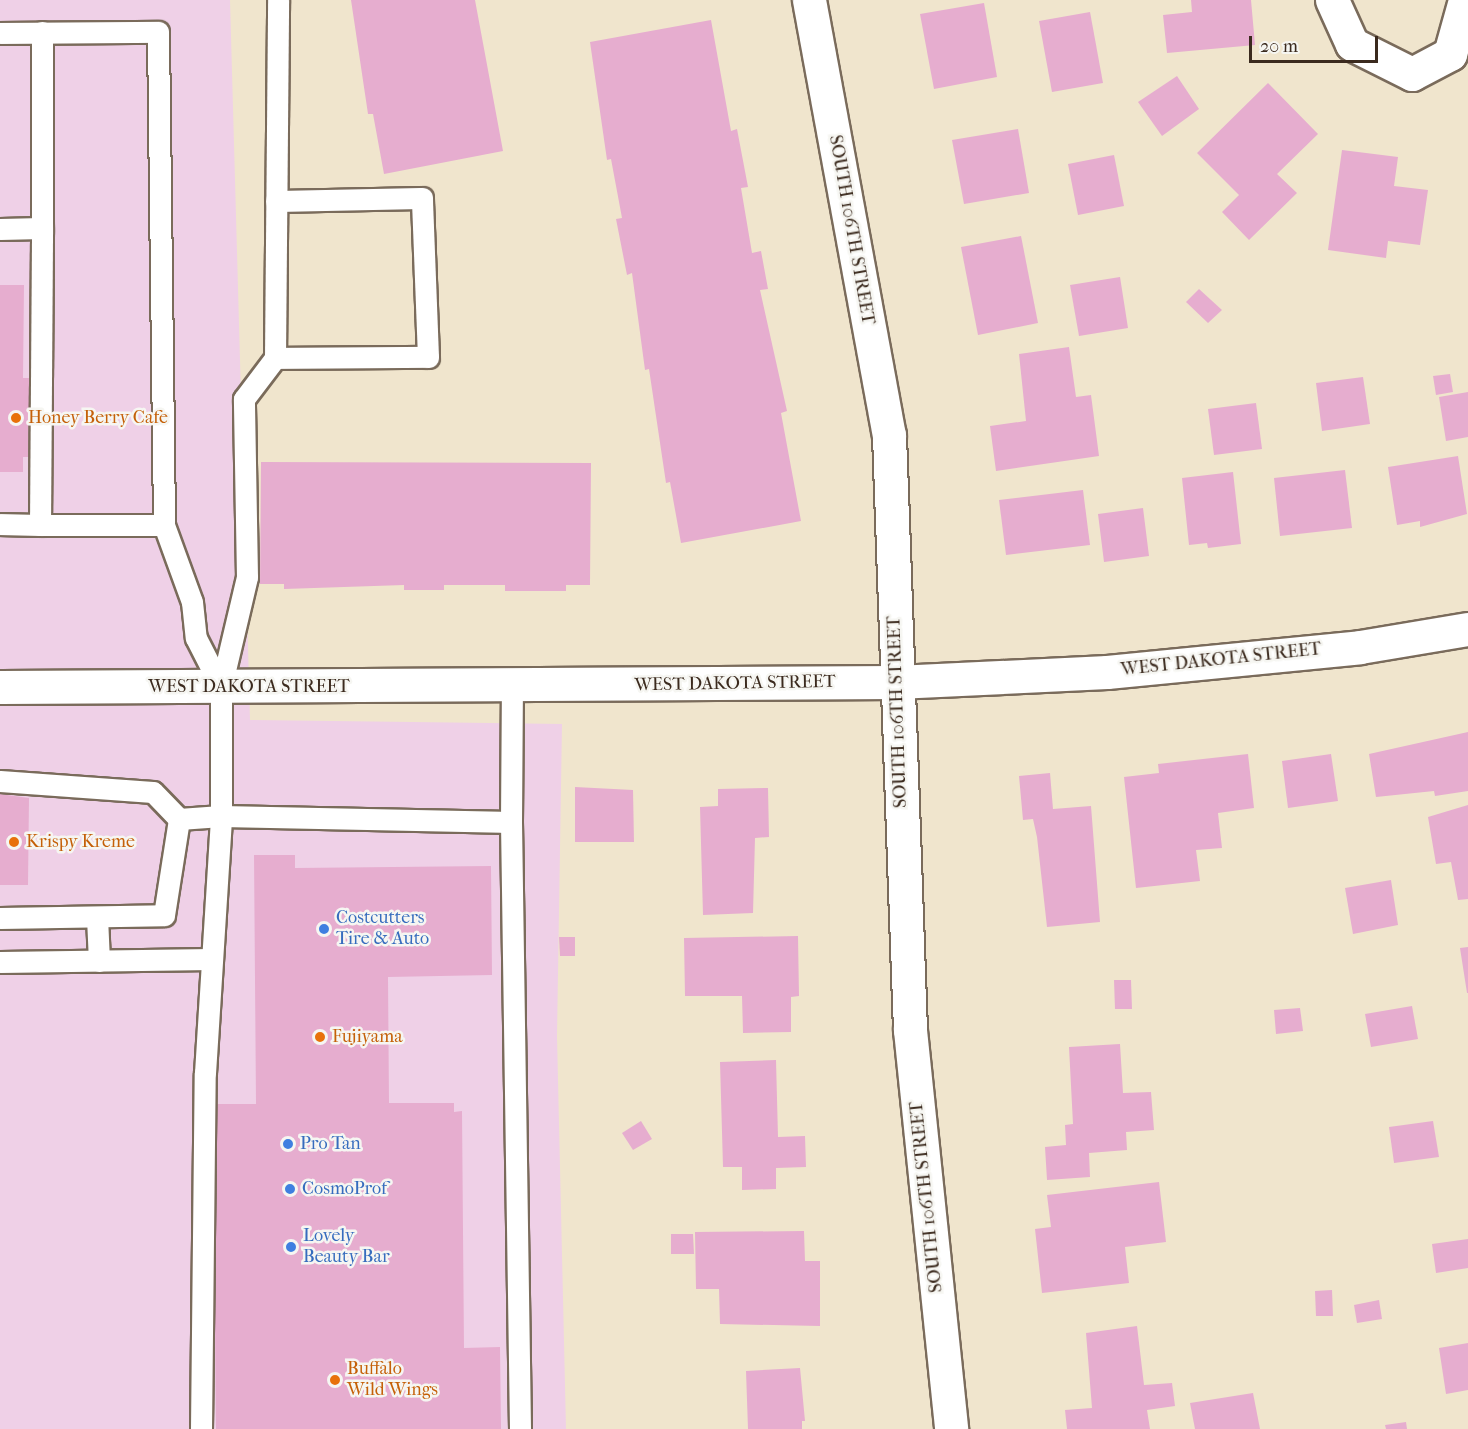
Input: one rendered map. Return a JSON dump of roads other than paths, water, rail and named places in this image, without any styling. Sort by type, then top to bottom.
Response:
[{"type":"street","name":"SOUTH 106TH STREET","points":[[809,0],[889,435],[910,1030],[951,1429]]},
{"type":"street","points":[[1332,0],[1352,44],[1412,74],[1450,54],[1465,0]]},
{"type":"street","name":"WEST DAKOTA STREET","points":[[0,687],[512,687],[896,682],[1119,670],[1360,647],[1468,629]]},
{"type":"lane","points":[[201,1429],[205,1064],[221,816],[221,687],[247,577],[244,399],[275,358],[278,0]]},
{"type":"lane","points":[[40,525],[42,32]]},
{"type":"lane","points":[[0,33],[158,32],[164,525],[192,602],[196,638],[221,687]]},
{"type":"lane","points":[[275,358],[428,357],[422,198],[276,201]]},
{"type":"lane","points":[[0,229],[42,228]]},
{"type":"lane","points":[[0,524],[164,525]]},
{"type":"lane","points":[[512,687],[511,822],[520,1429]]},
{"type":"lane","points":[[0,781],[153,792],[178,819]]},
{"type":"lane","points":[[178,819],[221,816],[511,822]]},
{"type":"lane","points":[[0,918],[164,915],[178,819]]},
{"type":"lane","points":[[98,917],[99,961]]},
{"type":"lane","points":[[0,962],[212,959]]},
{"type":"place","name":"Honey Berry Cafe","points":[[16,418]]},
{"type":"place","name":"Krispy Kreme","points":[[14,842]]},
{"type":"place","name":"Costcutters Tire & Auto","points":[[324,929]]},
{"type":"place","name":"Fujiyama","points":[[320,1037]]},
{"type":"place","name":"Pro Tan","points":[[288,1144]]},
{"type":"place","name":"CosmoProf","points":[[290,1189]]},
{"type":"place","name":"Lovely Beauty Bar","points":[[291,1247]]},
{"type":"place","name":"Buffalo Wild Wings","points":[[335,1380]]}]
